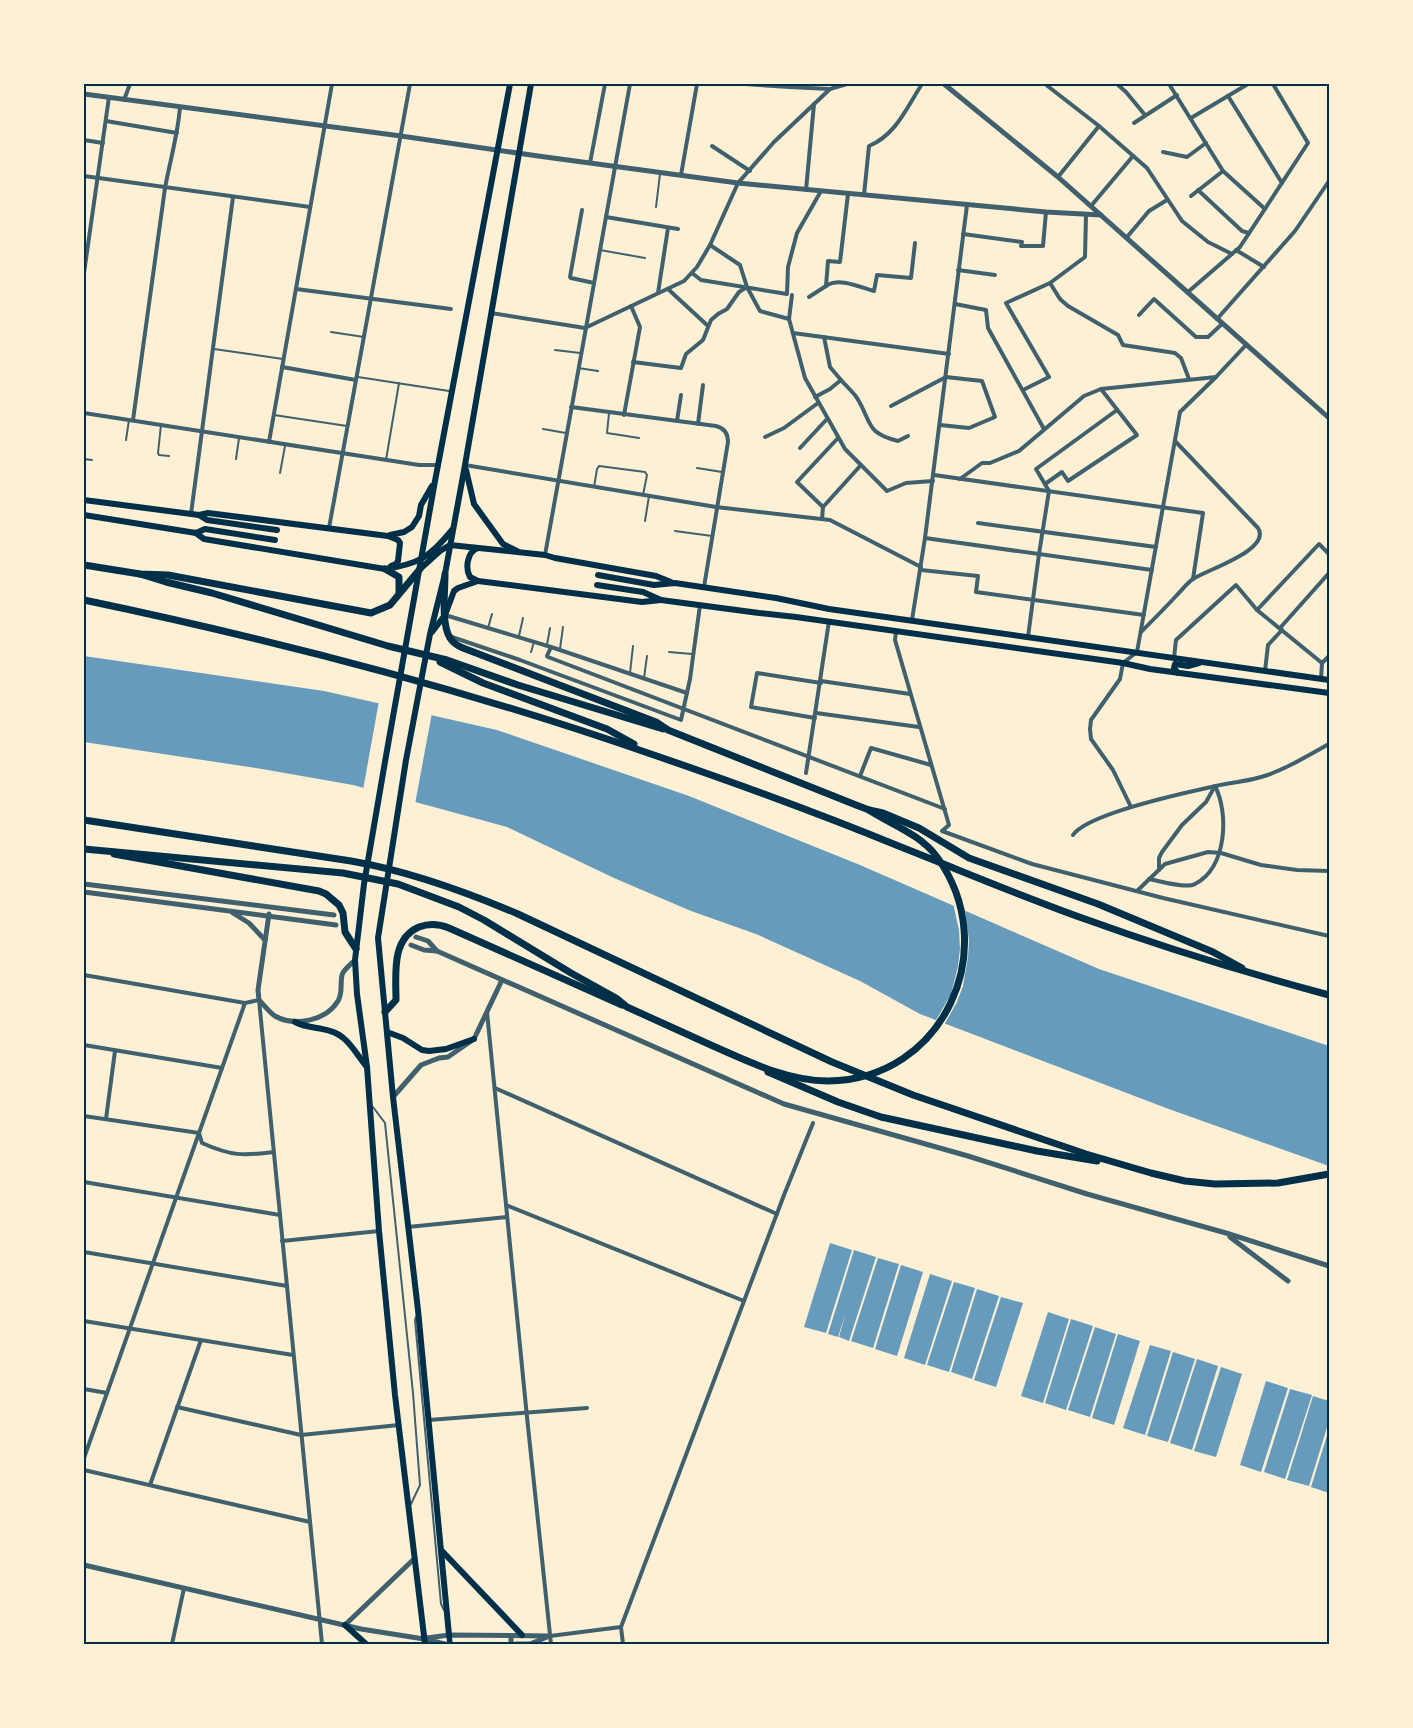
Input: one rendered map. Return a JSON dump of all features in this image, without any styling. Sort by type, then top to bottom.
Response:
[{"type":"highway","points":[[84,565],[140,574],[168,576],[371,613],[390,605],[420,570]]},
{"type":"highway","points":[[385,568],[399,577],[399,595]]},
{"type":"highway","points":[[140,574],[242,602],[388,646],[448,660],[518,685],[668,730],[869,810],[917,837],[935,855],[947,873],[956,894],[963,922],[965,945],[962,972],[956,992],[947,1011],[931,1033],[909,1054],[888,1067],[863,1076],[840,1080],[814,1080],[796,1077],[759,1066]]},
{"type":"highway","points":[[445,574],[445,615],[449,636],[456,644],[472,653],[656,722],[668,730]]},
{"type":"highway","points":[[84,600],[289,646],[383,670],[506,707],[650,753],[828,818],[1083,918],[1185,954],[1329,995]]},
{"type":"highway","points":[[412,652],[446,664],[483,683],[607,729],[650,753]]},
{"type":"highway","points":[[869,810],[883,812],[919,828],[969,858],[1120,913],[1213,952],[1255,975]]},
{"type":"highway","points":[[84,820],[380,866],[440,883],[518,914],[778,1037],[876,1081],[1127,1166],[1185,1181],[1215,1184],[1278,1183],[1329,1174]]},
{"type":"highway","points":[[84,849],[319,891],[326,894],[339,905],[343,913],[345,932],[356,950]]},
{"type":"highway","points":[[104,852],[125,852],[343,874],[398,884],[444,901],[484,920],[616,998],[627,1007]]},
{"type":"highway","points":[[384,1012],[396,1000],[398,950],[403,939],[417,928],[431,924],[444,926],[759,1066],[772,1074],[859,1110],[881,1117],[1037,1151],[1127,1166]]},
{"type":"main road","points":[[424,1642],[379,1231],[367,1067],[354,960],[365,875],[435,481],[510,84]]},
{"type":"main road","points":[[450,1644],[418,1310],[378,953],[380,923],[395,824],[430,634],[445,574],[531,84]]},
{"type":"main road","points":[[465,465],[474,504],[503,544],[520,552]]},
{"type":"main road","points":[[388,536],[404,532],[412,527],[419,516],[421,505],[435,481]]},
{"type":"main road","points":[[84,500],[199,515],[208,513],[388,536],[398,540],[400,543],[396,564],[385,568]]},
{"type":"main road","points":[[84,515],[196,533],[204,539],[385,568],[406,566],[422,559],[438,546],[453,529]]},
{"type":"main road","points":[[199,515],[207,520],[277,530]]},
{"type":"main road","points":[[196,533],[206,529],[275,540]]},
{"type":"main road","points":[[420,570],[435,555],[450,545],[545,555],[656,576],[675,583]]},
{"type":"main road","points":[[479,548],[469,554],[467,572],[470,578],[478,580],[642,602],[661,600],[829,622],[1329,693]]},
{"type":"main road","points":[[598,575],[654,584],[675,583],[704,587],[829,608],[1329,680]]},
{"type":"main road","points":[[430,634],[445,615],[454,591],[478,580]]},
{"type":"main road","points":[[597,585],[643,592],[661,600]]},
{"type":"main road","points":[[1178,673],[1174,668],[1175,664],[1188,666],[1205,662]]},
{"type":"main road","points":[[295,1022],[303,1026],[332,1031],[342,1037],[367,1067]]},
{"type":"main road","points":[[387,1032],[403,1038],[422,1050],[429,1051],[446,1049],[474,1039]]},
{"type":"main road","points":[[441,1551],[522,1635]]},
{"type":"main road","points":[[345,1624],[366,1644]]},
{"type":"street","points":[[124,100],[130,84]]},
{"type":"street","points":[[269,442],[332,84]]},
{"type":"street","points":[[329,528],[410,84]]},
{"type":"street","points":[[590,163],[605,84]]},
{"type":"street","points":[[545,555],[630,84]]},
{"type":"street","points":[[682,175],[697,84]]},
{"type":"street","points":[[745,84],[830,88],[847,84]]},
{"type":"street","points":[[864,195],[869,146],[885,138],[897,125],[922,84]]},
{"type":"street","points":[[944,84],[1058,177],[1329,418]]},
{"type":"street","points":[[1044,84],[1098,126],[1147,168],[1182,221],[1208,242],[1232,254]]},
{"type":"street","points":[[1117,84],[1145,115]]},
{"type":"street","points":[[1169,84],[1223,171],[1265,209]]},
{"type":"street","points":[[1191,118],[1248,84]]},
{"type":"street","points":[[1188,292],[1236,250],[1308,143],[1273,84]]},
{"type":"street","points":[[491,313],[585,328],[684,281],[692,273],[710,245],[738,183],[774,142],[830,88]]},
{"type":"street","points":[[84,94],[738,183],[1046,212],[1101,215]]},
{"type":"street","points":[[1134,123],[1177,95]]},
{"type":"street","points":[[1228,96],[1282,184]]},
{"type":"street","points":[[84,273],[109,98]]},
{"type":"street","points":[[806,190],[814,104]]},
{"type":"street","points":[[131,420],[165,188],[180,107]]},
{"type":"street","points":[[106,121],[176,133]]},
{"type":"street","points":[[1058,177],[1098,126]]},
{"type":"street","points":[[84,140],[103,143]]},
{"type":"street","points":[[1163,152],[1187,157],[1206,143]]},
{"type":"street","points":[[712,146],[750,171]]},
{"type":"street","points":[[1091,206],[1133,156]]},
{"type":"street","points":[[1191,196],[1223,171]]},
{"type":"street","points":[[84,176],[310,207]]},
{"type":"street","points":[[1217,319],[1295,231],[1329,181]]},
{"type":"street","points":[[1198,190],[1242,231],[1249,233]]},
{"type":"street","points":[[821,191],[797,233],[788,266],[789,319],[805,378],[845,449],[887,491],[906,483],[933,481]]},
{"type":"street","points":[[826,286],[828,261],[840,262],[848,194]]},
{"type":"street","points":[[191,514],[233,197]]},
{"type":"street","points":[[1127,237],[1149,211],[1167,200]]},
{"type":"street","points":[[912,620],[926,538],[967,205]]},
{"type":"street","points":[[582,210],[570,277],[594,282]]},
{"type":"street","points":[[963,234],[1022,242],[1021,246],[1043,246],[1046,212]]},
{"type":"street","points":[[1023,390],[1049,377],[1006,303],[1050,282],[1086,258],[1086,215]]},
{"type":"street","points":[[606,217],[678,229]]},
{"type":"street","points":[[658,293],[668,228]]},
{"type":"street","points":[[809,297],[829,284],[843,282],[874,291],[877,274],[911,278],[915,243]]},
{"type":"street","points":[[710,245],[740,265],[747,288],[760,310],[789,319]]},
{"type":"street","points":[[1236,250],[1264,267]]},
{"type":"street","points":[[958,270],[995,275]]},
{"type":"street","points":[[692,273],[701,280],[789,294]]},
{"type":"street","points":[[1050,282],[1060,299],[1068,306],[1118,335],[1123,345],[1175,353],[1181,358],[1189,379]]},
{"type":"street","points":[[634,362],[682,368],[686,354],[703,340],[710,321],[727,309],[739,292],[747,288]]},
{"type":"street","points":[[296,289],[451,309]]},
{"type":"street","points":[[668,289],[708,326]]},
{"type":"street","points":[[1139,315],[1154,299],[1196,337],[1208,337],[1222,324]]},
{"type":"street","points":[[955,304],[986,310],[988,328],[1044,429]]},
{"type":"street","points":[[624,415],[640,325],[631,306]]},
{"type":"street","points":[[793,333],[949,354]]},
{"type":"street","points":[[824,337],[830,367],[857,398],[872,430],[884,438],[898,442],[908,436]]},
{"type":"street","points":[[1131,807],[1113,770],[1091,739],[1090,720],[1120,679],[1123,663],[1137,652],[1180,412],[1246,345]]},
{"type":"street","points":[[282,367],[356,378]]},
{"type":"street","points":[[891,406],[946,377],[982,381],[995,417],[969,428],[940,425]]},
{"type":"street","points":[[960,479],[982,463],[990,463],[1018,451],[1084,396],[1101,389],[1216,377]]},
{"type":"street","points":[[815,397],[830,389],[841,380]]},
{"type":"street","points":[[698,424],[703,385]]},
{"type":"street","points":[[1045,484],[1062,472],[1068,481],[1137,435],[1101,389]]},
{"type":"street","points":[[677,421],[681,395]]},
{"type":"street","points":[[765,438],[784,428],[818,403]]},
{"type":"street","points":[[571,407],[720,427],[726,433],[728,442],[704,587]]},
{"type":"street","points":[[1028,637],[1034,600],[1038,554],[1049,491],[1036,469],[1117,410]]},
{"type":"street","points":[[84,413],[419,465],[438,465]]},
{"type":"street","points":[[800,448],[827,419]]},
{"type":"street","points":[[824,507],[797,482],[838,438]]},
{"type":"street","points":[[1141,632],[1193,579],[1248,551],[1258,542],[1260,532],[1174,440]]},
{"type":"street","points":[[465,465],[716,507],[830,520],[921,568],[978,576],[976,592],[1144,615]]},
{"type":"street","points":[[822,519],[824,507],[861,466]]},
{"type":"street","points":[[934,475],[1203,513],[1193,579]]},
{"type":"street","points":[[978,523],[1156,547]]},
{"type":"street","points":[[926,538],[1152,570]]},
{"type":"street","points":[[1257,610],[1319,544],[1329,554]]},
{"type":"street","points":[[1264,671],[1268,645],[1329,573]]},
{"type":"street","points":[[1174,658],[1176,640],[1236,585],[1257,610],[1322,663]]},
{"type":"street","points":[[449,636],[520,660],[681,720],[687,693],[700,605]]},
{"type":"street","points":[[445,615],[534,641],[687,693]]},
{"type":"street","points":[[806,773],[829,622]]},
{"type":"street","points":[[896,631],[895,640],[919,727],[945,809],[948,825],[942,831],[1032,864],[1137,891],[1329,936]]},
{"type":"street","points":[[549,646],[548,657],[945,809]]},
{"type":"street","points":[[1321,679],[1322,663],[1329,656]]},
{"type":"street","points":[[815,718],[751,707],[756,672],[910,694]]},
{"type":"street","points":[[816,713],[919,727]]},
{"type":"street","points":[[1073,835],[1076,831],[1101,818],[1131,807],[1215,786],[1259,778],[1280,771],[1329,744]]},
{"type":"street","points":[[860,776],[871,748],[931,765]]},
{"type":"street","points":[[1149,879],[1186,886],[1195,884],[1211,871],[1221,853],[1223,820],[1219,794],[1215,786]]},
{"type":"street","points":[[1159,870],[1159,858],[1162,852],[1182,825],[1206,802],[1215,786]]},
{"type":"street","points":[[1137,891],[1165,864],[1208,852],[1221,853],[1261,865],[1297,870],[1329,871]]},
{"type":"street","points":[[84,884],[334,915]]},
{"type":"street","points":[[84,892],[336,925]]},
{"type":"street","points":[[270,908],[258,979],[259,1000],[322,1644]]},
{"type":"street","points":[[230,912],[249,923],[265,940]]},
{"type":"street","points":[[416,936],[428,941],[437,951]]},
{"type":"street","points":[[411,945],[424,950],[437,951],[784,1104],[885,1131],[1087,1194],[1329,1266]]},
{"type":"street","points":[[259,1000],[276,1016],[295,1022],[319,1017],[335,1006],[340,996],[342,973],[354,960]]},
{"type":"street","points":[[84,975],[246,1003],[259,1000]]},
{"type":"street","points":[[393,1098],[421,1065],[448,1056],[474,1039],[502,980]]},
{"type":"street","points":[[84,1458],[246,1003]]},
{"type":"street","points":[[488,1012],[526,1412],[551,1644]]},
{"type":"street","points":[[84,1045],[222,1068]]},
{"type":"street","points":[[106,1119],[116,1050]]},
{"type":"street","points":[[495,1088],[777,1214]]},
{"type":"street","points":[[84,1116],[199,1133]]},
{"type":"street","points":[[623,1644],[621,1627],[813,1122]]},
{"type":"street","points":[[199,1133],[202,1143],[229,1154],[245,1156],[274,1152]]},
{"type":"street","points":[[84,1182],[280,1215]]},
{"type":"street","points":[[506,1205],[744,1300]]},
{"type":"street","points":[[408,1227],[507,1216]]},
{"type":"street","points":[[282,1241],[379,1231]]},
{"type":"street","points":[[1226,1234],[1288,1281]]},
{"type":"street","points":[[84,1252],[287,1286]]},
{"type":"street","points":[[84,1321],[293,1355]]},
{"type":"street","points":[[150,1485],[201,1340]]},
{"type":"street","points":[[84,1389],[107,1392]]},
{"type":"street","points":[[177,1407],[301,1435],[399,1425]]},
{"type":"street","points":[[429,1420],[587,1408]]},
{"type":"street","points":[[84,1470],[310,1522]]},
{"type":"street","points":[[345,1624],[415,1558]]},
{"type":"street","points":[[84,1565],[361,1629],[424,1642],[445,1644]]},
{"type":"street","points":[[172,1644],[185,1588]]},
{"type":"street","points":[[424,1642],[450,1635],[550,1636],[621,1627]]},
{"type":"street","points":[[511,1636],[511,1644]]},
{"type":"street","points":[[516,1644],[530,1644],[550,1636]]},
{"type":"lane","points":[[656,207],[660,172]]},
{"type":"lane","points":[[600,250],[645,258]]},
{"type":"lane","points":[[331,332],[364,337]]},
{"type":"lane","points":[[212,349],[283,359]]},
{"type":"lane","points":[[555,350],[581,353]]},
{"type":"lane","points":[[578,368],[598,371]]},
{"type":"lane","points":[[356,378],[452,392]]},
{"type":"lane","points":[[386,460],[398,383]]},
{"type":"lane","points":[[609,413],[608,433],[638,438]]},
{"type":"lane","points":[[274,414],[347,426]]},
{"type":"lane","points":[[126,440],[131,420]]},
{"type":"lane","points":[[161,425],[159,454],[169,456]]},
{"type":"lane","points":[[543,429],[566,434]]},
{"type":"lane","points":[[236,459],[239,438]]},
{"type":"lane","points":[[280,473],[285,445]]},
{"type":"lane","points":[[84,460],[92,460]]},
{"type":"lane","points":[[594,487],[599,466],[645,472],[647,474],[643,495]]},
{"type":"lane","points":[[697,468],[722,472]]},
{"type":"lane","points":[[645,521],[649,496]]},
{"type":"lane","points":[[675,532],[712,536]]},
{"type":"lane","points":[[488,628],[492,614]]},
{"type":"lane","points":[[518,637],[523,618]]},
{"type":"lane","points":[[560,650],[563,627]]},
{"type":"lane","points":[[549,646],[550,628]]},
{"type":"lane","points":[[531,652],[534,641]]},
{"type":"lane","points":[[630,674],[633,646]]},
{"type":"lane","points":[[669,652],[693,654]]},
{"type":"lane","points":[[644,678],[647,656]]},
{"type":"lane","points":[[370,1104],[385,1123],[413,1393],[420,1485],[409,1507]]},
{"type":"lane","points":[[418,1310],[415,1320],[441,1604],[448,1616]]},
{"type":"water","points":[[84,656],[324,691],[497,730],[689,796],[860,865],[1099,969],[1329,1046],[1329,1166],[1166,1108],[920,1014],[860,981],[756,934],[691,911],[614,878],[507,827],[353,785],[84,742]]},
{"type":"water","points":[[830,1243],[852,1250],[826,1333],[804,1327]]},
{"type":"water","points":[[854,1250],[876,1257],[849,1341],[839,1337],[846,1312],[838,1337],[828,1334]]},
{"type":"water","points":[[878,1258],[899,1264],[873,1348],[851,1341]]},
{"type":"water","points":[[901,1265],[923,1272],[897,1356],[875,1349]]},
{"type":"water","points":[[930,1274],[952,1281],[925,1365],[904,1358]]},
{"type":"water","points":[[954,1282],[975,1288],[949,1372],[927,1365]]},
{"type":"water","points":[[977,1289],[999,1296],[972,1379],[951,1372]]},
{"type":"water","points":[[1001,1297],[1023,1303],[996,1387],[974,1380]]},
{"type":"water","points":[[1048,1312],[1069,1319],[1043,1403],[1021,1396]]},
{"type":"water","points":[[1071,1319],[1093,1326],[1066,1410],[1045,1403]]},
{"type":"water","points":[[1095,1327],[1116,1334],[1090,1417],[1068,1410]]},
{"type":"water","points":[[1118,1334],[1140,1341],[1114,1425],[1092,1418]]},
{"type":"water","points":[[1150,1345],[1171,1351],[1145,1435],[1123,1428]]},
{"type":"water","points":[[1173,1352],[1195,1359],[1168,1442],[1147,1436]]},
{"type":"water","points":[[1197,1359],[1218,1366],[1192,1450],[1170,1443]]},
{"type":"water","points":[[1221,1367],[1242,1374],[1216,1457],[1194,1451]]},
{"type":"water","points":[[1266,1381],[1288,1388],[1261,1472],[1240,1465]]},
{"type":"water","points":[[1290,1389],[1312,1395],[1285,1479],[1264,1472]]},
{"type":"water","points":[[1313,1396],[1329,1401],[1329,1421],[1309,1486],[1287,1480]]},
{"type":"water","points":[[1329,1429],[1329,1493],[1311,1487]]},
{"type":"pier","points":[[379,701],[432,713],[415,804],[363,790]]},
{"type":"pier","points":[[953,903],[965,908],[969,941],[968,957],[963,986],[957,1002],[944,1025],[935,1022],[951,994],[960,949],[959,930]]}]
